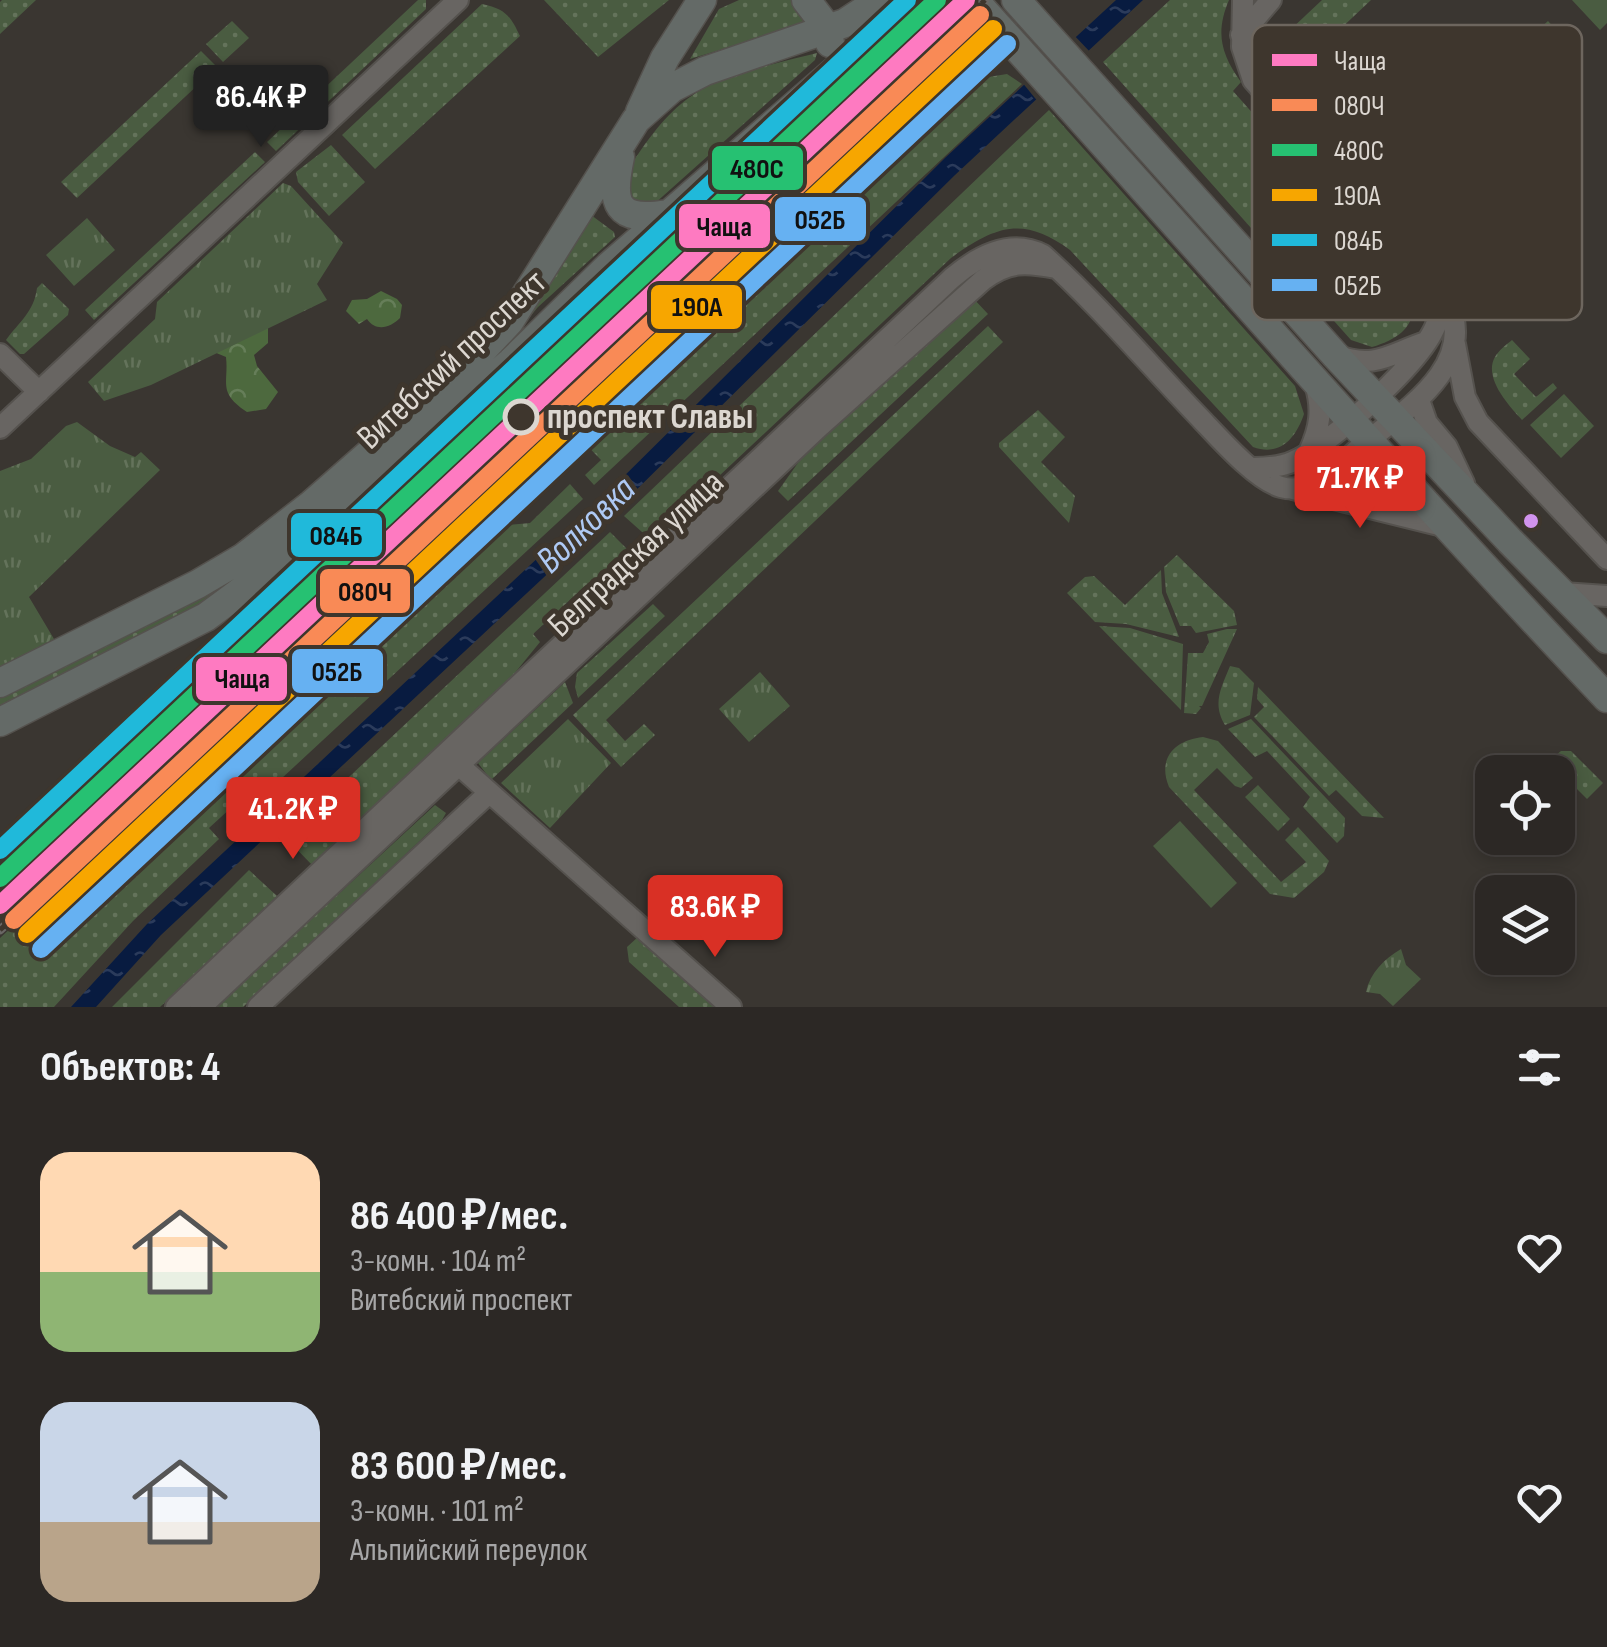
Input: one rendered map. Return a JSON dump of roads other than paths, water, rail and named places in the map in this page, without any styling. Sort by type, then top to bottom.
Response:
[{"type":"main road","points":[[668,214],[633,216],[615,200],[614,182],[630,130],[664,58],[702,0]]},
{"type":"main road","points":[[748,145],[830,44],[828,30],[806,0]]},
{"type":"main road","points":[[974,0],[1252,308]]},
{"type":"main road","points":[[1016,0],[1252,262]]},
{"type":"main road","name":"Витебский проспект","points":[[0,683],[221,572],[266,542],[459,375],[497,336],[630,130],[672,88],[705,71],[898,6]]},
{"type":"main road","name":"Витебский проспект","points":[[0,722],[206,617],[252,584],[511,362],[564,308],[898,6]]},
{"type":"main road","points":[[1263,320],[1444,526],[1607,698]]},
{"type":"main road","points":[[1304,320],[1607,639]]},
{"type":"street","points":[[0,428],[458,0]]},
{"type":"street","points":[[1243,0],[1242,35],[1246,65],[1252,76]]},
{"type":"street","points":[[1242,35],[1271,0]]},
{"type":"street","name":"Белградская улица","points":[[176,1007],[983,280],[1008,264],[1058,268],[1228,448],[1253,468]]},
{"type":"street","points":[[1291,489],[1319,481],[1361,429],[1375,397],[1425,347],[1436,320]]},
{"type":"street","points":[[1455,320],[1465,397],[1478,422],[1607,559]]},
{"type":"street","points":[[1253,468],[1284,465],[1361,429],[1396,420],[1444,370],[1455,344]]},
{"type":"street","points":[[1336,356],[1352,361],[1379,361],[1425,347],[1436,354],[1444,370]]},
{"type":"street","points":[[0,354],[39,392]]},
{"type":"street","points":[[1308,454],[1321,410],[1312,375]]},
{"type":"street","points":[[1419,400],[1426,423],[1447,447],[1474,503]]},
{"type":"street","points":[[1253,468],[1265,481],[1291,489],[1444,526]]},
{"type":"street","points":[[1563,593],[1607,596]]},
{"type":"street","points":[[452,759],[730,1007]]},
{"type":"street","name":"Белградская улица","points":[[201,1007],[452,759]]},
{"type":"street","points":[[258,1007],[489,793]]},
{"type":"water","name":"Волковка","points":[[1116,0],[1143,0],[955,175],[617,509],[161,935],[96,1007],[71,1007],[147,924],[605,495],[946,157]]},
{"type":"railway","points":[[0,930],[555,425],[985,0]]},
{"type":"place","name":"проспект Славы","points":[[521,417]]}]
